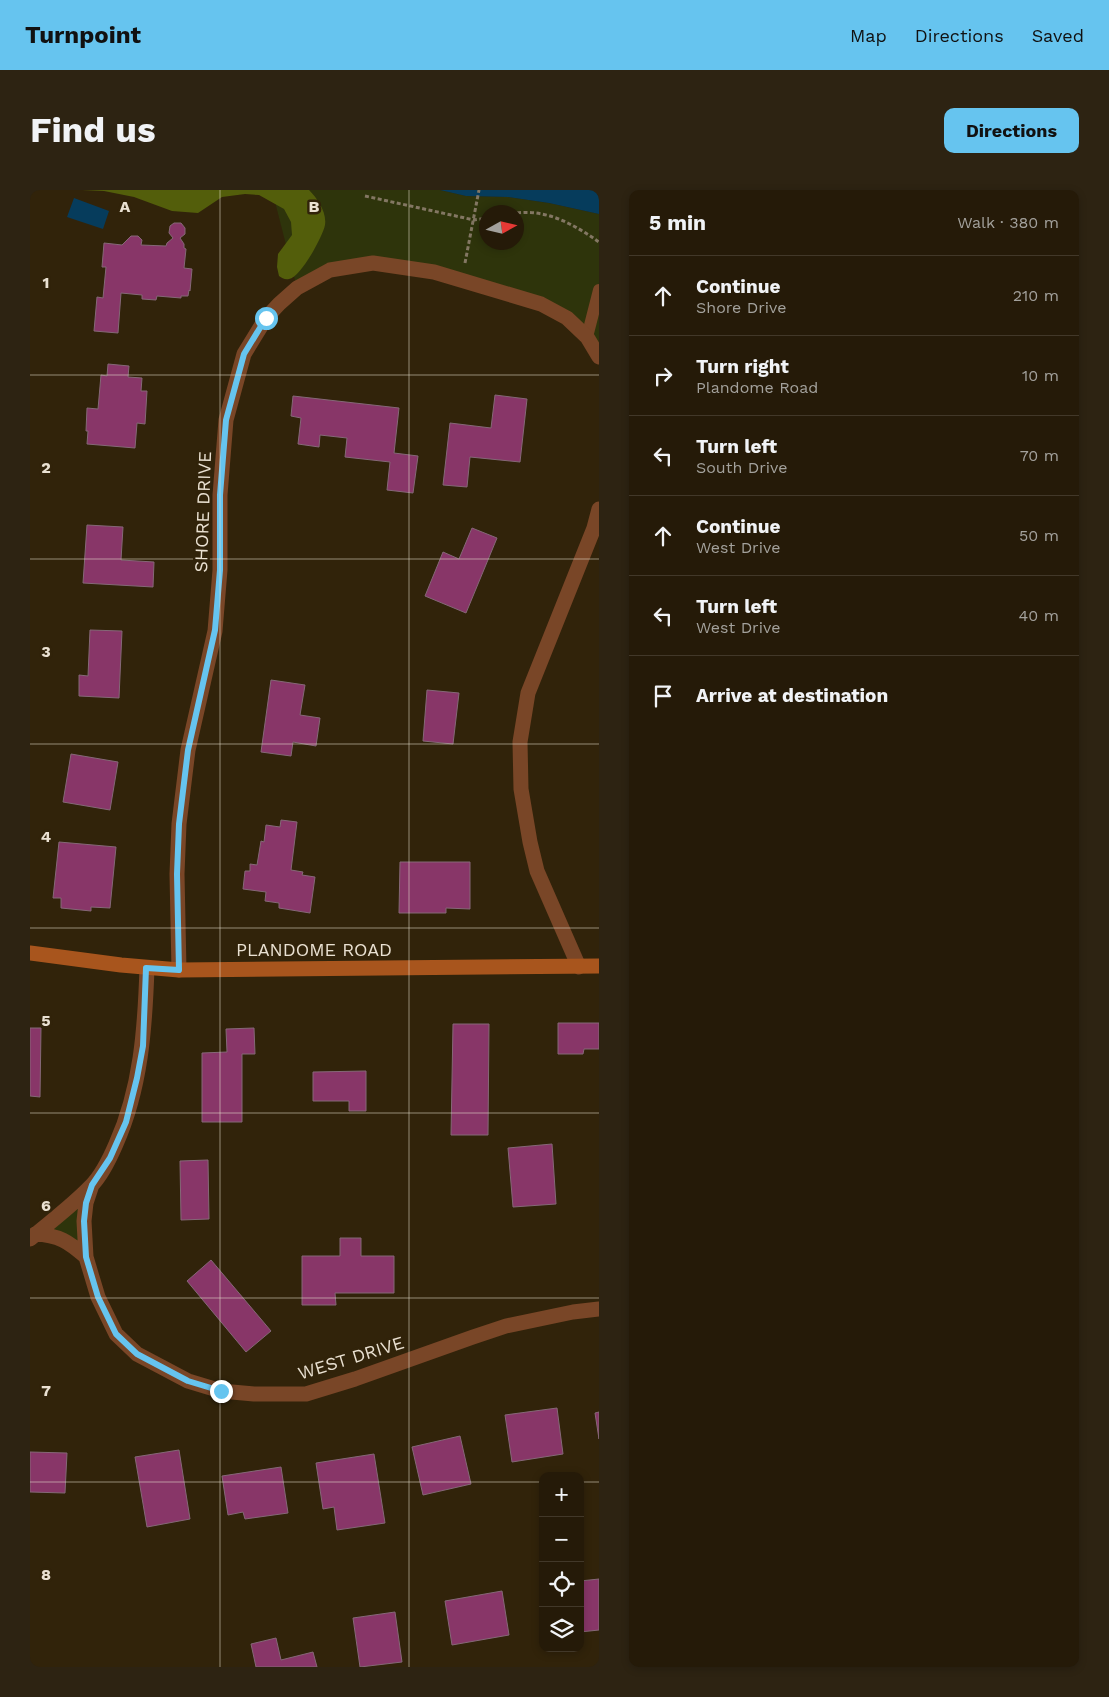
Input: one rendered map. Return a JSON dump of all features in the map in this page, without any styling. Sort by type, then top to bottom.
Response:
[{"type":"main road","name":"PLANDOME ROAD","points":[[30,953],[146,968],[179,970],[599,966]]},
{"type":"street","name":"SHORE DRIVE","points":[[179,970],[177,874],[179,824],[188,750],[215,630],[220,570],[220,495],[226,420],[244,354],[266,318],[297,288],[330,270],[373,263],[434,272],[542,304],[567,318],[587,337],[599,357]]},
{"type":"street","points":[[579,967],[537,871],[521,789],[520,742],[528,693],[597,528],[599,509]]},
{"type":"street","points":[[33,1236],[92,1185],[110,1158],[126,1122],[143,1046],[146,968]]},
{"type":"street","name":"WEST DRIVE","points":[[92,1185],[86,1203],[84,1221],[86,1257],[98,1297],[116,1334],[137,1354],[188,1381],[221,1391],[254,1394],[306,1394],[356,1380],[506,1326],[556,1315],[599,1309]]},
{"type":"street","points":[[33,1236],[50,1235],[64,1240],[86,1257]]},
{"type":"lane","points":[[587,337],[599,290]]},
{"type":"path","points":[[468,250],[480,190]]},
{"type":"path","points":[[365,196],[474,220],[479,219]]},
{"type":"path","points":[[524,212],[548,215],[578,227],[599,242]]},
{"type":"green space","points":[[82,190],[309,190],[323,210],[325,225],[316,246],[305,264],[294,277],[286,279],[279,276],[277,267],[278,254],[292,235],[291,222],[284,209],[259,195],[245,194],[222,197],[198,213],[172,211],[134,197],[104,191]]},
{"type":"green space","points":[[272,190],[440,190],[466,196],[508,197],[549,203],[599,214],[599,357],[542,304],[373,263],[297,288]]},
{"type":"green space","points":[[92,1185],[86,1257],[35,1234]]},
{"type":"water","points":[[440,190],[599,190],[599,214],[549,203],[508,197],[466,196]]},
{"type":"water","points":[[74,198],[109,211],[103,229],[67,217]]},
{"type":"building","points":[[174,223],[181,223],[185,228],[185,234],[180,238],[186,249],[184,268],[192,269],[188,296],[181,296],[181,298],[157,296],[156,300],[142,299],[142,295],[121,293],[118,333],[94,331],[97,297],[103,298],[106,267],[102,267],[104,243],[122,245],[131,236],[138,236],[142,240],[141,245],[166,246],[173,238],[169,233],[170,226]]},
{"type":"building","points":[[108,364],[129,366],[128,377],[142,378],[141,391],[147,391],[145,424],[137,423],[135,448],[87,444],[87,408],[98,409],[101,375],[107,376]]},
{"type":"building","points":[[495,395],[527,399],[520,462],[470,457],[467,487],[443,485],[450,423],[491,428]]},
{"type":"building","points":[[293,396],[399,408],[394,453],[418,456],[413,493],[387,490],[390,462],[345,457],[347,438],[320,435],[319,447],[298,444],[301,418],[291,416]]},
{"type":"building","points":[[87,525],[123,527],[121,560],[154,562],[153,587],[83,583]]},
{"type":"building","points":[[472,528],[497,538],[466,613],[425,596],[443,552],[459,559]]},
{"type":"building","points":[[90,630],[122,631],[119,698],[79,696],[79,675],[88,676]]},
{"type":"building","points":[[271,680],[305,685],[300,715],[320,718],[316,746],[293,742],[291,756],[261,752]]},
{"type":"building","points":[[427,690],[459,693],[453,744],[423,741]]},
{"type":"building","points":[[71,754],[118,762],[110,810],[63,802]]},
{"type":"building","points":[[281,820],[297,822],[291,870],[303,872],[302,875],[315,877],[310,913],[279,908],[279,903],[265,901],[266,892],[243,889],[245,871],[250,871],[250,864],[257,865],[261,841],[264,842],[266,825],[280,827]]},
{"type":"building","points":[[59,842],[116,847],[110,908],[91,907],[91,911],[61,908],[61,898],[53,898]]},
{"type":"building","points":[[400,862],[470,862],[470,909],[446,908],[446,913],[399,913]]},
{"type":"building","points":[[558,1023],[599,1023],[599,1049],[584,1049],[583,1054],[558,1054]]},
{"type":"building","points":[[453,1024],[489,1024],[488,1135],[451,1135]]},
{"type":"building","points":[[30,1028],[41,1028],[40,1097],[30,1096]]},
{"type":"building","points":[[254,1028],[255,1054],[242,1054],[242,1122],[202,1122],[202,1053],[227,1052],[226,1029]]},
{"type":"building","points":[[366,1071],[366,1111],[349,1111],[349,1101],[313,1101],[313,1072]]},
{"type":"building","points":[[552,1144],[556,1204],[513,1207],[508,1148]]},
{"type":"building","points":[[208,1160],[209,1219],[181,1220],[180,1161]]},
{"type":"building","points":[[340,1238],[361,1238],[361,1256],[394,1256],[394,1293],[335,1293],[336,1305],[302,1305],[302,1256],[340,1256]]},
{"type":"building","points":[[211,1260],[271,1331],[246,1352],[187,1281]]},
{"type":"building","points":[[557,1408],[563,1454],[512,1462],[505,1415]]},
{"type":"building","points":[[599,1412],[599,1439],[595,1413]]},
{"type":"building","points":[[460,1436],[471,1484],[423,1495],[412,1447]]},
{"type":"building","points":[[179,1450],[190,1519],[147,1527],[135,1457]]},
{"type":"building","points":[[30,1452],[67,1453],[65,1493],[30,1492]]},
{"type":"building","points":[[374,1454],[385,1523],[337,1530],[334,1507],[323,1509],[316,1463]]},
{"type":"building","points":[[281,1467],[288,1513],[245,1519],[243,1512],[228,1515],[222,1476]]},
{"type":"building","points":[[599,1579],[599,1630],[584,1632],[584,1581]]},
{"type":"building","points":[[502,1591],[509,1635],[452,1645],[445,1601]]},
{"type":"building","points":[[395,1612],[402,1662],[360,1667],[353,1618]]},
{"type":"building","points":[[276,1638],[281,1660],[313,1652],[317,1667],[256,1667],[251,1644]]},
{"type":"route","points":[[221,1391],[188,1381],[137,1354],[116,1334],[98,1297],[86,1257],[84,1221],[86,1203],[92,1185],[110,1158],[126,1122],[137,1078],[143,1046],[146,968],[179,970],[177,874],[179,824],[188,750],[215,630],[220,570],[220,495],[226,420],[244,354],[266,318]]}]
